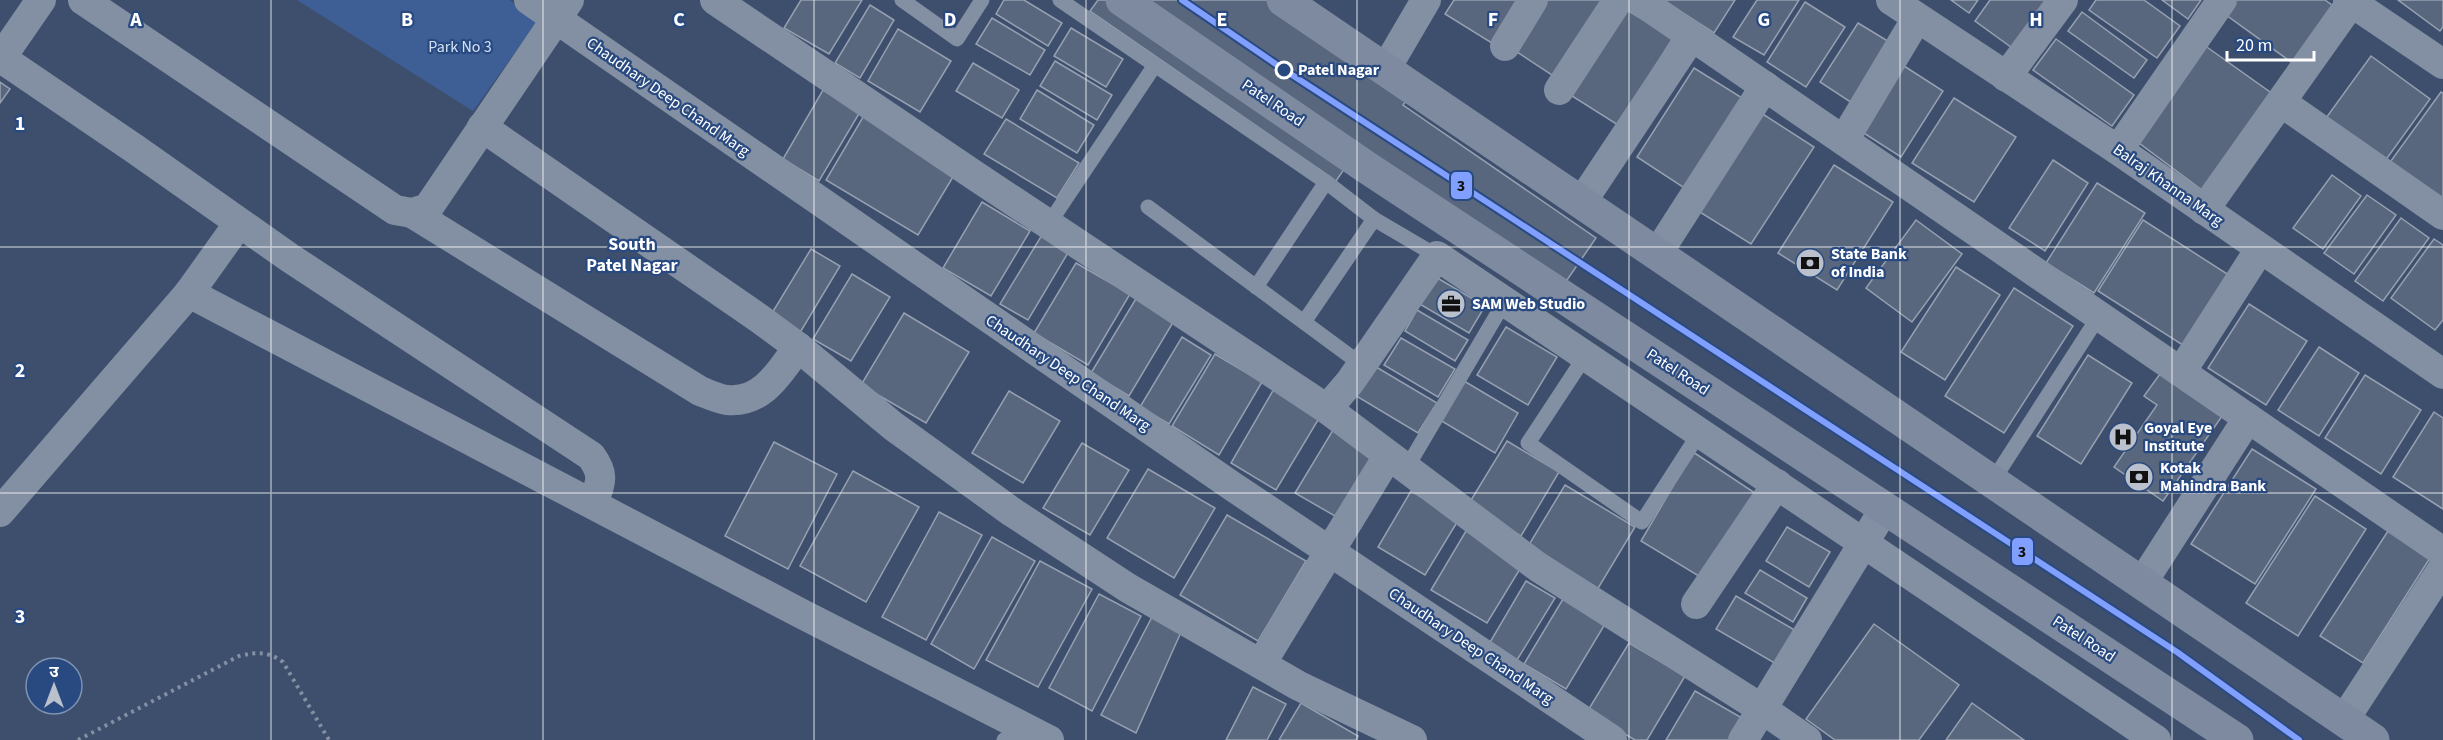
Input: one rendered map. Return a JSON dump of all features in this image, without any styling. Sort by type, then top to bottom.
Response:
[{"type":"main road","name":"Patel Road","points":[[1122,0],[1366,167],[2237,740]]},
{"type":"main road","points":[[1283,0],[2373,740]]},
{"type":"street","points":[[41,0],[0,58],[290,258],[591,456],[599,467],[602,481],[593,503]]},
{"type":"street","points":[[83,0],[395,210],[412,213],[700,391],[727,400],[752,398],[771,383],[798,347]]},
{"type":"street","name":"Chaudhary Deep Chand Marg","points":[[529,0],[563,9],[723,136],[1330,551],[1612,740]]},
{"type":"street","points":[[716,0],[1048,225],[1327,409],[1538,567],[1807,740]]},
{"type":"street","points":[[1385,70],[1426,0]]},
{"type":"street","points":[[1505,46],[1533,0]]},
{"type":"street","points":[[1559,90],[1618,0]]},
{"type":"street","points":[[1640,0],[2443,552]]},
{"type":"street","name":"Balraj Khanna Marg","points":[[1891,0],[2118,150],[2443,374]]},
{"type":"street","points":[[2006,77],[2063,0]]},
{"type":"street","points":[[2118,150],[2222,0]]},
{"type":"street","points":[[2204,210],[2351,1],[2443,64]]},
{"type":"street","points":[[412,213],[428,208],[563,9]]},
{"type":"street","points":[[1844,140],[1917,18]]},
{"type":"street","points":[[1581,203],[1692,36]]},
{"type":"street","points":[[1657,254],[1765,86]]},
{"type":"street","points":[[2281,102],[2443,215]]},
{"type":"street","points":[[482,127],[798,347],[893,426],[1012,512],[1128,588],[1299,686],[1412,740]]},
{"type":"street","points":[[0,512],[10,480],[189,293],[239,223]]},
{"type":"street","points":[[2181,372],[2260,249]]},
{"type":"street","points":[[1327,409],[1362,365],[1437,256],[2156,740]]},
{"type":"street","points":[[189,293],[593,503],[1026,736]]},
{"type":"street","points":[[2142,583],[2248,418]]},
{"type":"street","points":[[1261,664],[1330,551],[1397,462]]},
{"type":"street","points":[[1696,604],[1777,484]]},
{"type":"street","points":[[1743,740],[1885,508]]},
{"type":"street","points":[[2344,720],[2443,568]]},
{"type":"lane","points":[[902,0],[957,39],[982,0]]},
{"type":"lane","points":[[1060,0],[1326,182],[1374,219],[1437,256]]},
{"type":"lane","points":[[1048,225],[1155,65]]},
{"type":"lane","points":[[1256,287],[1326,182]]},
{"type":"lane","points":[[1148,207],[1362,365]]},
{"type":"lane","points":[[1304,322],[1374,219]]},
{"type":"lane","points":[[1397,462],[1505,301]]},
{"type":"lane","points":[[1992,482],[2099,316]]},
{"type":"lane","points":[[1586,356],[1528,443],[1642,522],[1700,432]]},
{"type":"path","points":[[78,740],[229,661],[256,652],[272,654],[283,662],[329,740]]},
{"type":"green space","name":"Park No 3","points":[[297,0],[509,0],[539,19],[473,111]]},
{"type":"building","points":[[801,0],[862,0],[829,54],[784,28]]},
{"type":"building","points":[[1004,0],[1024,0],[1062,23],[1048,46],[996,14]]},
{"type":"building","points":[[1098,0],[1292,0],[1417,86],[1403,105],[1596,238],[1556,296],[1353,156],[1336,181],[1090,11]]},
{"type":"building","points":[[1454,0],[1523,0],[1495,45],[1445,14]]},
{"type":"building","points":[[1544,0],[1612,0],[1558,79],[1511,48]]},
{"type":"building","points":[[1663,0],[1735,0],[1714,33]]},
{"type":"building","points":[[1757,0],[1799,0],[1764,55],[1733,37]]},
{"type":"building","points":[[1951,0],[1978,0],[1969,13]]},
{"type":"building","points":[[1990,0],[2051,0],[2015,50],[1975,21]]},
{"type":"building","points":[[2096,0],[2144,0],[2180,26],[2157,58],[2089,10]]},
{"type":"building","points":[[2162,0],[2201,0],[2188,19]]},
{"type":"building","points":[[2230,0],[2325,0],[2340,11],[2298,67],[2222,12]]},
{"type":"building","points":[[2398,0],[2443,0],[2443,27],[2440,31]]},
{"type":"building","points":[[1805,2],[1845,27],[1806,87],[1767,62]]},
{"type":"building","points":[[870,5],[894,20],[860,78],[835,63]]},
{"type":"building","points":[[1627,10],[1673,38],[1618,125],[1572,96]]},
{"type":"building","points":[[2082,12],[2147,60],[2134,78],[2068,31]]},
{"type":"building","points":[[992,18],[1045,50],[1030,75],[976,44]]},
{"type":"building","points":[[1858,23],[1891,43],[1852,103],[1820,82]]},
{"type":"building","points":[[1071,28],[1123,59],[1106,87],[1054,56]]},
{"type":"building","points":[[898,29],[951,61],[920,112],[868,81]]},
{"type":"building","points":[[2056,39],[2134,95],[2112,126],[2033,70]]},
{"type":"building","points":[[2204,45],[2277,97],[2206,193],[2135,140]]},
{"type":"building","points":[[2371,56],[2430,99],[2385,161],[2326,118]]},
{"type":"building","points":[[1055,61],[1112,95],[1097,120],[1040,86]]},
{"type":"building","points":[[973,63],[1019,90],[1002,118],[956,91]]},
{"type":"building","points":[[1901,64],[1943,91],[1901,157],[1859,130]]},
{"type":"building","points":[[1694,68],[1747,101],[1689,191],[1637,157]]},
{"type":"building","points":[[0,82],[10,89],[0,103]]},
{"type":"building","points":[[823,90],[860,112],[819,181],[783,159]]},
{"type":"building","points":[[1037,90],[1094,125],[1077,153],[1020,119]]},
{"type":"building","points":[[2441,92],[2443,93],[2443,205],[2388,165]]},
{"type":"building","points":[[1954,98],[2016,137],[1974,202],[1912,163]]},
{"type":"building","points":[[1758,111],[1814,147],[1751,244],[1695,209]]},
{"type":"building","points":[[866,112],[959,167],[918,235],[826,180]]},
{"type":"building","points":[[1006,119],[1079,163],[1057,198],[984,154]]},
{"type":"building","points":[[2053,160],[2088,183],[2045,251],[2009,228]]},
{"type":"building","points":[[1834,165],[1893,202],[1837,290],[1778,253]]},
{"type":"building","points":[[2332,175],[2361,196],[2323,249],[2293,228]]},
{"type":"building","points":[[2097,183],[2145,213],[2094,293],[2046,263]]},
{"type":"building","points":[[2367,195],[2396,215],[2354,274],[2324,253]]},
{"type":"building","points":[[982,202],[1030,231],[991,296],[943,268]]},
{"type":"building","points":[[2401,218],[2429,238],[2383,301],[2355,281]]},
{"type":"building","points":[[1916,220],[1962,254],[1912,322],[1866,288]]},
{"type":"building","points":[[2143,220],[2235,279],[2189,349],[2098,291]]},
{"type":"building","points":[[1045,230],[1072,246],[1028,320],[1000,304]]},
{"type":"building","points":[[2434,239],[2443,245],[2443,320],[2435,330],[2391,298]]},
{"type":"building","points":[[811,249],[840,266],[798,336],[769,318]]},
{"type":"building","points":[[1076,263],[1130,294],[1088,365],[1034,333]]},
{"type":"building","points":[[1956,267],[2000,295],[1945,380],[1901,352]]},
{"type":"building","points":[[852,274],[890,297],[851,361],[813,339]]},
{"type":"building","name":"SAM Web Studio","points":[[1434,276],[1485,306],[1469,333],[1418,303]]},
{"type":"building","points":[[2014,288],[2073,326],[2004,433],[1945,396]]},
{"type":"building","points":[[1137,297],[1175,319],[1129,396],[1091,373]]},
{"type":"building","points":[[2249,304],[2307,341],[2266,405],[2208,368]]},
{"type":"building","points":[[1417,310],[1468,340],[1455,361],[1405,331]]},
{"type":"building","points":[[904,313],[969,352],[926,423],[861,385]]},
{"type":"building","points":[[1506,327],[1557,357],[1528,405],[1477,375]]},
{"type":"building","points":[[1182,337],[1211,355],[1169,424],[1140,407]]},
{"type":"building","points":[[1401,338],[1455,369],[1438,397],[1384,365]]},
{"type":"building","points":[[2319,347],[2359,373],[2319,436],[2278,410]]},
{"type":"building","points":[[1215,354],[1262,382],[1219,455],[1172,426]]},
{"type":"building","points":[[2088,355],[2132,383],[2081,464],[2037,436]]},
{"type":"building","points":[[1371,364],[1437,403],[1418,433],[1353,394]]},
{"type":"building","points":[[2165,367],[2227,409],[2163,501],[2114,467],[2157,405],[2144,396]]},
{"type":"building","points":[[2365,375],[2421,410],[2381,474],[2325,438]]},
{"type":"building","points":[[1464,381],[1518,413],[1495,453],[1440,420]]},
{"type":"building","points":[[1275,387],[1321,415],[1276,490],[1231,463]]},
{"type":"building","points":[[1009,391],[1060,421],[1023,483],[972,453]]},
{"type":"building","points":[[2434,412],[2443,418],[2443,509],[2393,477]]},
{"type":"building","points":[[1333,430],[1380,457],[1342,520],[1295,493]]},
{"type":"building","points":[[1507,441],[1559,472],[1521,536],[1468,505]]},
{"type":"building","points":[[774,442],[837,474],[788,569],[725,536]]},
{"type":"building","points":[[1082,443],[1129,470],[1090,535],[1043,508]]},
{"type":"building","points":[[2252,449],[2316,489],[2255,584],[2191,544]]},
{"type":"building","points":[[1693,452],[1761,497],[1707,581],[1641,541]]},
{"type":"building","points":[[1148,469],[1215,508],[1174,578],[1107,538]]},
{"type":"building","points":[[853,471],[919,507],[866,602],[800,566]]},
{"type":"building","points":[[1565,485],[1635,527],[1597,590],[1527,548]]},
{"type":"building","points":[[1411,491],[1459,519],[1425,575],[1378,547]]},
{"type":"building","points":[[2315,496],[2366,529],[2298,636],[2246,603]]},
{"type":"building","points":[[939,512],[982,535],[926,640],[882,617]]},
{"type":"building","points":[[1227,515],[1306,561],[1258,641],[1180,595]]},
{"type":"building","points":[[1787,527],[1830,552],[1809,587],[1766,561]]},
{"type":"building","points":[[1466,531],[1523,564],[1487,623],[1431,590]]},
{"type":"building","points":[[2388,531],[2430,558],[2363,663],[2320,636]]},
{"type":"building","points":[[992,537],[1035,561],[974,669],[931,644]]},
{"type":"building","points":[[1040,561],[1092,589],[1038,687],[986,660]]},
{"type":"building","points":[[1760,570],[1807,598],[1793,622],[1745,593]]},
{"type":"building","points":[[1526,581],[1555,598],[1517,660],[1489,644]]},
{"type":"building","points":[[1099,594],[1141,616],[1092,711],[1049,688]]},
{"type":"building","points":[[1736,596],[1798,632],[1778,665],[1716,629]]},
{"type":"building","points":[[1563,599],[1605,624],[1566,689],[1524,664]]},
{"type":"building","points":[[1152,617],[1182,630],[1136,733],[1101,715]]},
{"type":"building","points":[[1874,624],[1959,685],[1919,740],[1835,740],[1806,719]]},
{"type":"building","points":[[1629,643],[1685,676],[1647,740],[1635,740],[1587,712]]},
{"type":"building","points":[[1253,687],[1286,704],[1267,740],[1226,740]]},
{"type":"building","points":[[1695,691],[1742,718],[1729,740],[1666,740]]},
{"type":"building","points":[[1301,703],[1358,736],[1356,740],[1279,740]]},
{"type":"building","points":[[1972,703],[2024,740],[1946,740]]},
{"type":"metro line","name":"3","points":[[1182,0],[1283,69],[2177,652],[2299,740]]},
{"type":"place","name":"Patel Nagar","points":[[1284,70]]},
{"type":"place","name":"State Bank of India","points":[[1810,263]]},
{"type":"place","name":"SAM Web Studio","points":[[1451,304]]},
{"type":"place","name":"Goyal Eye Institute","points":[[2123,437]]},
{"type":"place","name":"Kotak Mahindra Bank","points":[[2139,477]]},
{"type":"district","name":"South Patel Nagar","points":[[632,254]]}]
